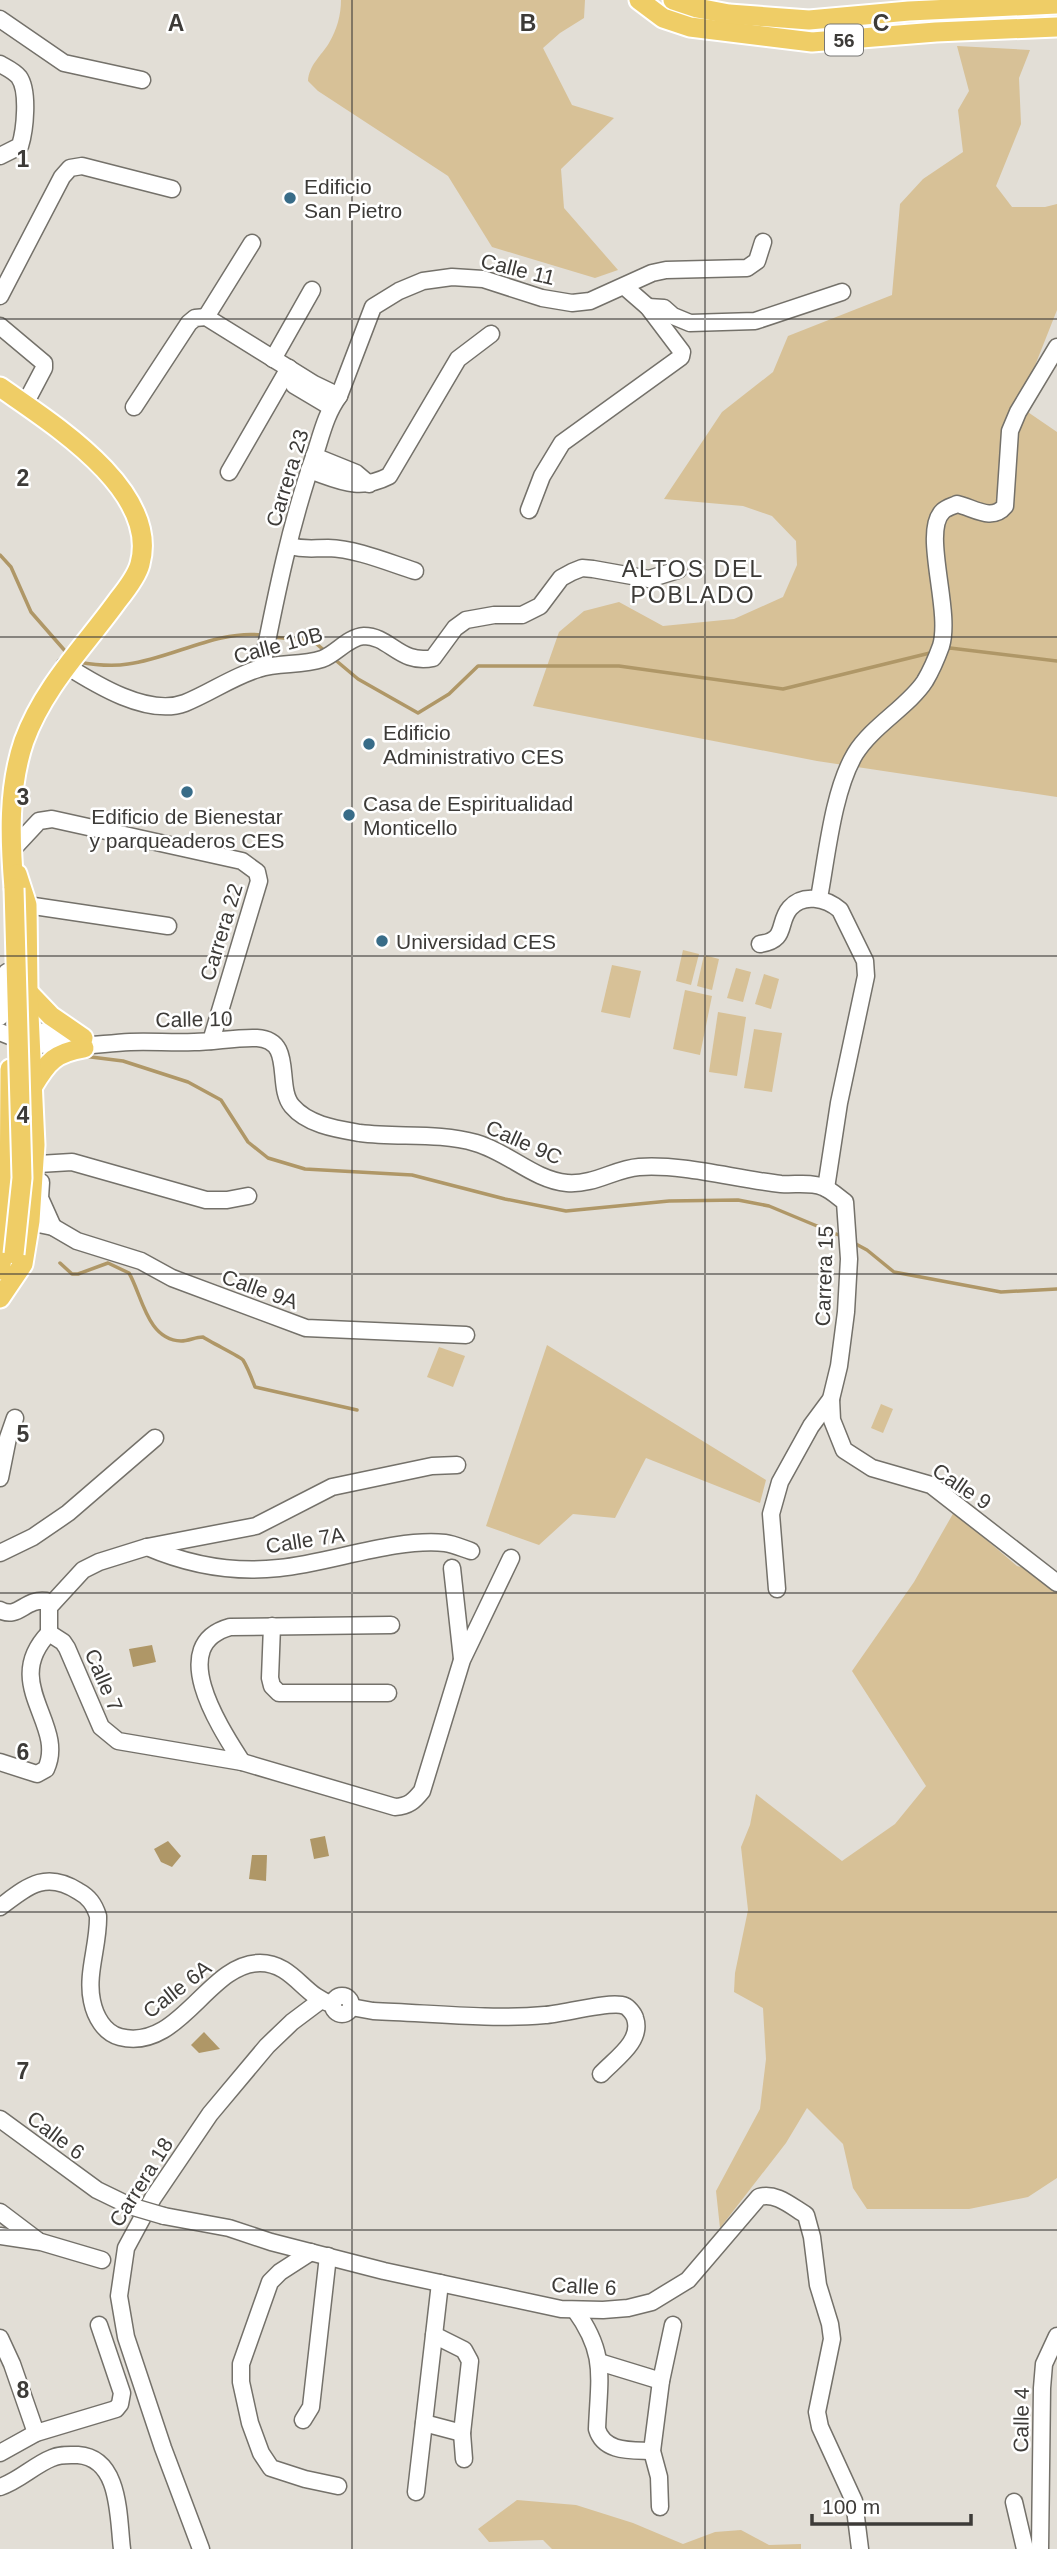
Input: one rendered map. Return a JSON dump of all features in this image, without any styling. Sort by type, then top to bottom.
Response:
[{"type":"main road","name":"56","points":[[639,0],[663,18],[690,27],[812,42],[936,32],[1057,27]]},
{"type":"main road","name":"56","points":[[673,0],[729,14],[808,20],[909,11],[1057,4]]},
{"type":"main road","points":[[0,387],[81,448],[118,482],[130,500],[139,522],[143,545],[140,566],[118,600],[70,659],[41,704],[24,740],[13,781],[10,889],[22,1178],[14,1254],[0,1297]]},
{"type":"main road","points":[[0,1297],[23,1264],[30,1221],[27,1161],[33,1086],[28,930],[34,907],[11,855]]},
{"type":"main road","points":[[28,992],[51,1016],[84,1043],[47,1063],[33,1086]]},
{"type":"main road","points":[[0,1270],[9,1219],[27,1161],[10,1129],[5,1034]]},
{"type":"street","points":[[0,19],[64,64],[142,80]]},
{"type":"street","points":[[0,64],[20,78],[24,89],[24,134],[20,146],[0,156]]},
{"type":"street","points":[[0,296],[62,177],[70,168],[82,166],[172,189]]},
{"type":"street","name":"Calle 11","points":[[373,307],[412,285],[452,277],[482,279],[542,298],[572,303],[590,301],[652,273],[666,270],[747,268],[757,261],[763,242]]},
{"type":"street","points":[[206,317],[253,243]]},
{"type":"street","points":[[529,510],[542,476],[562,443],[681,357],[682,352],[648,307],[625,287]]},
{"type":"street","points":[[273,359],[313,290]]},
{"type":"street","points":[[648,307],[664,309],[690,323],[755,321],[842,292]]},
{"type":"street","name":"Carrera 23","points":[[262,667],[311,463],[373,307]]},
{"type":"street","points":[[134,407],[189,323],[195,318],[206,317],[273,359],[286,373],[335,401]]},
{"type":"street","points":[[0,326],[44,363],[44,368],[25,404]]},
{"type":"street","points":[[311,463],[351,485],[369,484],[389,476],[458,359],[491,334]]},
{"type":"street","points":[[818,898],[843,779],[863,744],[925,681],[941,645],[944,614],[933,542],[936,523],[943,511],[957,504],[991,514],[1006,506],[1010,431],[1018,412],[1057,347]]},
{"type":"street","points":[[229,472],[286,373]]},
{"type":"street","points":[[289,546],[308,551],[327,548],[356,553],[415,571]]},
{"type":"street","name":"Calle 10B","points":[[70,659],[118,696],[155,705],[181,704],[224,682],[262,667],[322,659],[361,636],[372,638],[410,659],[420,661],[433,658],[454,628],[466,620],[494,615],[522,615],[540,606],[561,578],[582,568],[649,579],[678,570]]},
{"type":"street","points":[[0,806],[13,781]]},
{"type":"street","name":"Carrera 22","points":[[11,855],[39,821],[52,819],[242,861],[259,876],[211,1041]]},
{"type":"street","points":[[0,1017],[7,994],[10,889]]},
{"type":"street","points":[[761,944],[776,939],[788,910],[798,902],[818,898],[840,910],[865,961],[866,976],[839,1103],[826,1188]]},
{"type":"street","points":[[34,907],[168,926]]},
{"type":"street","name":"Calle 10","points":[[0,1017],[30,1036]]},
{"type":"street","name":"Calle 10","points":[[5,1034],[84,1043],[258,1038],[270,1041],[278,1048],[283,1061],[286,1096],[292,1107]]},
{"type":"street","name":"Calle 9C","points":[[292,1107],[306,1118],[340,1129],[377,1135],[440,1136],[479,1144],[550,1179],[568,1183],[603,1179],[636,1167],[667,1167],[826,1188]]},
{"type":"street","points":[[53,1227],[27,1161],[72,1162],[206,1200],[248,1196]]},
{"type":"street","name":"Carrera 15","points":[[777,1589],[771,1514],[780,1482],[811,1426],[831,1399],[839,1366],[846,1312],[849,1259],[845,1202],[826,1188]]},
{"type":"street","name":"Calle 9A","points":[[9,1219],[53,1227],[77,1241],[141,1261],[172,1278],[306,1328],[466,1335]]},
{"type":"street","name":"Calle 9","points":[[831,1399],[832,1420],[844,1450],[872,1468],[931,1485],[1057,1583]]},
{"type":"street","points":[[0,1478],[5,1447],[15,1418]]},
{"type":"street","points":[[0,1553],[33,1537],[68,1513],[155,1438]]},
{"type":"street","points":[[49,1607],[83,1570],[99,1562],[147,1547],[256,1526],[332,1487],[432,1466],[457,1465]]},
{"type":"street","name":"Calle 7A","points":[[147,1547],[184,1562],[249,1569],[288,1567],[362,1552],[425,1544],[446,1544],[471,1551]]},
{"type":"street","points":[[462,1660],[511,1558]]},
{"type":"street","points":[[452,1568],[462,1660]]},
{"type":"street","points":[[0,1610],[8,1614],[16,1613],[31,1601],[38,1600],[46,1601],[49,1607],[49,1633],[38,1645],[27,1671],[32,1697],[51,1751],[46,1769],[37,1774],[0,1762]]},
{"type":"street","points":[[242,1762],[208,1704],[200,1670],[202,1652],[207,1640],[218,1630],[230,1627],[391,1625]]},
{"type":"street","points":[[272,1626],[270,1678],[272,1686],[279,1693],[388,1693]]},
{"type":"street","name":"Calle 7","points":[[49,1633],[67,1648],[98,1721],[107,1733],[118,1741],[242,1762],[395,1807],[406,1806],[422,1791],[462,1660]]},
{"type":"street","name":"Calle 6A","points":[[0,1907],[30,1886],[48,1880],[59,1881],[86,1895],[98,1916],[91,2000],[103,2026],[115,2036],[145,2039],[163,2031],[227,1976],[249,1964],[261,1963],[283,1968],[326,2002]]},
{"type":"street","points":[[326,2002],[343,1996],[348,1998],[351,2007],[373,2011],[544,2015],[584,2010],[610,2003],[626,2006],[635,2016],[637,2029],[632,2042],[601,2074]]},
{"type":"street","name":"Carrera 18","points":[[201,2549],[163,2448],[126,2337],[118,2296],[126,2248],[153,2198],[209,2114],[267,2046],[292,2022],[326,2002]]},
{"type":"street","name":"Calle 6","points":[[0,2119],[96,2190],[130,2206],[164,2216],[229,2228],[271,2242],[440,2283],[561,2309],[628,2308],[671,2292],[703,2265],[759,2197],[768,2194],[806,2215],[812,2237],[818,2285],[832,2339],[817,2412],[820,2427],[854,2501],[860,2549]]},
{"type":"street","points":[[0,2212],[41,2242]]},
{"type":"street","points":[[0,2235],[41,2242],[102,2260]]},
{"type":"street","points":[[312,2252],[280,2272],[270,2282],[241,2364],[241,2382],[245,2404],[261,2453],[271,2468],[338,2486]]},
{"type":"street","points":[[303,2420],[311,2407],[328,2256]]},
{"type":"street","points":[[416,2492],[440,2283]]},
{"type":"street","points":[[575,2310],[589,2329],[596,2345],[599,2362],[599,2437],[619,2449],[652,2451]]},
{"type":"street","points":[[0,2453],[36,2433],[116,2409],[122,2393],[99,2325]]},
{"type":"street","points":[[660,2507],[659,2477],[652,2451],[661,2381],[673,2325]]},
{"type":"street","points":[[434,2335],[464,2350],[470,2361],[462,2433],[464,2459]]},
{"type":"street","name":"Calle 4","points":[[1040,2549],[1043,2376],[1044,2364],[1057,2337]]},
{"type":"street","points":[[0,2338],[36,2433]]},
{"type":"street","points":[[599,2362],[661,2381]]},
{"type":"street","points":[[424,2423],[462,2433]]},
{"type":"street","points":[[0,2487],[54,2457],[87,2456],[108,2472],[116,2493],[122,2549]]},
{"type":"street","points":[[1014,2502],[1025,2549]]},
{"type":"shaded area","points":[[341,0],[585,0],[584,18],[543,48],[572,105],[614,118],[561,169],[564,208],[618,270],[595,278],[492,247],[448,176],[318,91],[308,81],[309,75],[334,32]]},
{"type":"shaded area","points":[[957,46],[1030,50],[1019,78],[1021,124],[996,186],[1012,207],[1045,207],[1057,204],[1057,310],[1019,406],[1057,432],[1057,797],[817,761],[533,706],[559,632],[584,611],[619,602],[663,626],[734,619],[783,597],[797,565],[796,541],[772,516],[743,506],[664,499],[722,412],[773,372],[788,336],[892,295],[900,204],[923,179],[963,152],[958,110],[969,91]]},
{"type":"shaded area","points":[[683,950],[699,954],[691,985],[676,981]]},
{"type":"shaded area","points":[[704,955],[719,959],[712,990],[697,986]]},
{"type":"shaded area","points":[[612,965],[641,971],[630,1018],[601,1012]]},
{"type":"shaded area","points":[[736,968],[751,972],[743,1002],[727,998]]},
{"type":"shaded area","points":[[764,974],[779,979],[771,1009],[755,1004]]},
{"type":"shaded area","points":[[685,990],[712,996],[700,1055],[673,1049]]},
{"type":"shaded area","points":[[718,1012],[746,1017],[737,1076],[709,1072]]},
{"type":"shaded area","points":[[754,1029],[782,1033],[772,1092],[744,1088]]},
{"type":"shaded area","points":[[547,1345],[766,1480],[760,1503],[646,1458],[615,1518],[573,1514],[539,1545],[486,1526]]},
{"type":"shaded area","points":[[439,1347],[465,1356],[453,1387],[427,1377]]},
{"type":"shaded area","points":[[881,1404],[893,1409],[883,1433],[871,1428]]},
{"type":"shaded area","points":[[954,1512],[1017,1566],[1057,1577],[1057,2178],[1028,2197],[969,2209],[867,2209],[853,2188],[843,2144],[807,2108],[786,2143],[720,2228],[716,2191],[760,2109],[766,2059],[763,2008],[734,1992],[735,1973],[748,1910],[741,1847],[750,1825],[756,1794],[842,1861],[895,1824],[926,1786],[852,1671],[914,1582]]},
{"type":"shaded area","points":[[152,1645],[156,1662],[133,1667],[129,1649]]},
{"type":"shaded area","points":[[325,1836],[329,1856],[314,1859],[310,1839]]},
{"type":"shaded area","points":[[168,1841],[181,1856],[172,1867],[161,1862],[154,1849]]},
{"type":"shaded area","points":[[252,1855],[267,1855],[266,1881],[249,1879]]},
{"type":"shaded area","points":[[204,2032],[220,2049],[199,2053],[191,2045]]},
{"type":"shaded area","points":[[517,2500],[576,2505],[633,2523],[683,2544],[715,2532],[741,2530],[769,2545],[801,2544],[801,2549],[552,2549],[543,2540],[489,2542],[478,2529]]},
{"type":"waterway","points":[[0,555],[11,567],[31,612],[66,652]]},
{"type":"waterway","points":[[78,662],[128,664],[211,640],[262,635]]},
{"type":"waterway","points":[[273,637],[313,641],[325,651]]},
{"type":"waterway","points":[[945,649],[1057,661]]},
{"type":"waterway","points":[[333,658],[358,679],[418,713],[449,694],[478,666],[619,666],[783,689],[934,652]]},
{"type":"waterway","points":[[83,1056],[123,1061],[188,1082],[221,1100],[248,1142],[268,1158],[305,1169],[412,1175],[505,1199],[566,1211],[669,1201],[738,1200],[769,1206],[841,1236]]},
{"type":"waterway","points":[[854,1243],[894,1272],[1001,1292],[1057,1289]]},
{"type":"waterway","points":[[60,1263],[72,1274],[108,1263],[129,1273],[147,1315],[160,1333],[181,1341],[203,1337],[237,1356],[245,1363],[255,1387],[357,1410]]},
{"type":"place","name":"Edificio San Pietro","points":[[290,198]]},
{"type":"place","name":"Edificio Administrativo CES","points":[[369,744]]},
{"type":"place","name":"Edificio de Bienestar y parqueaderos CES","points":[[187,792]]},
{"type":"place","name":"Casa de Espiritualidad Monticello","points":[[349,815]]},
{"type":"place","name":"Universidad CES","points":[[382,941]]},
{"type":"district","name":"ALTOS DEL POBLADO","points":[[693,582]]}]
